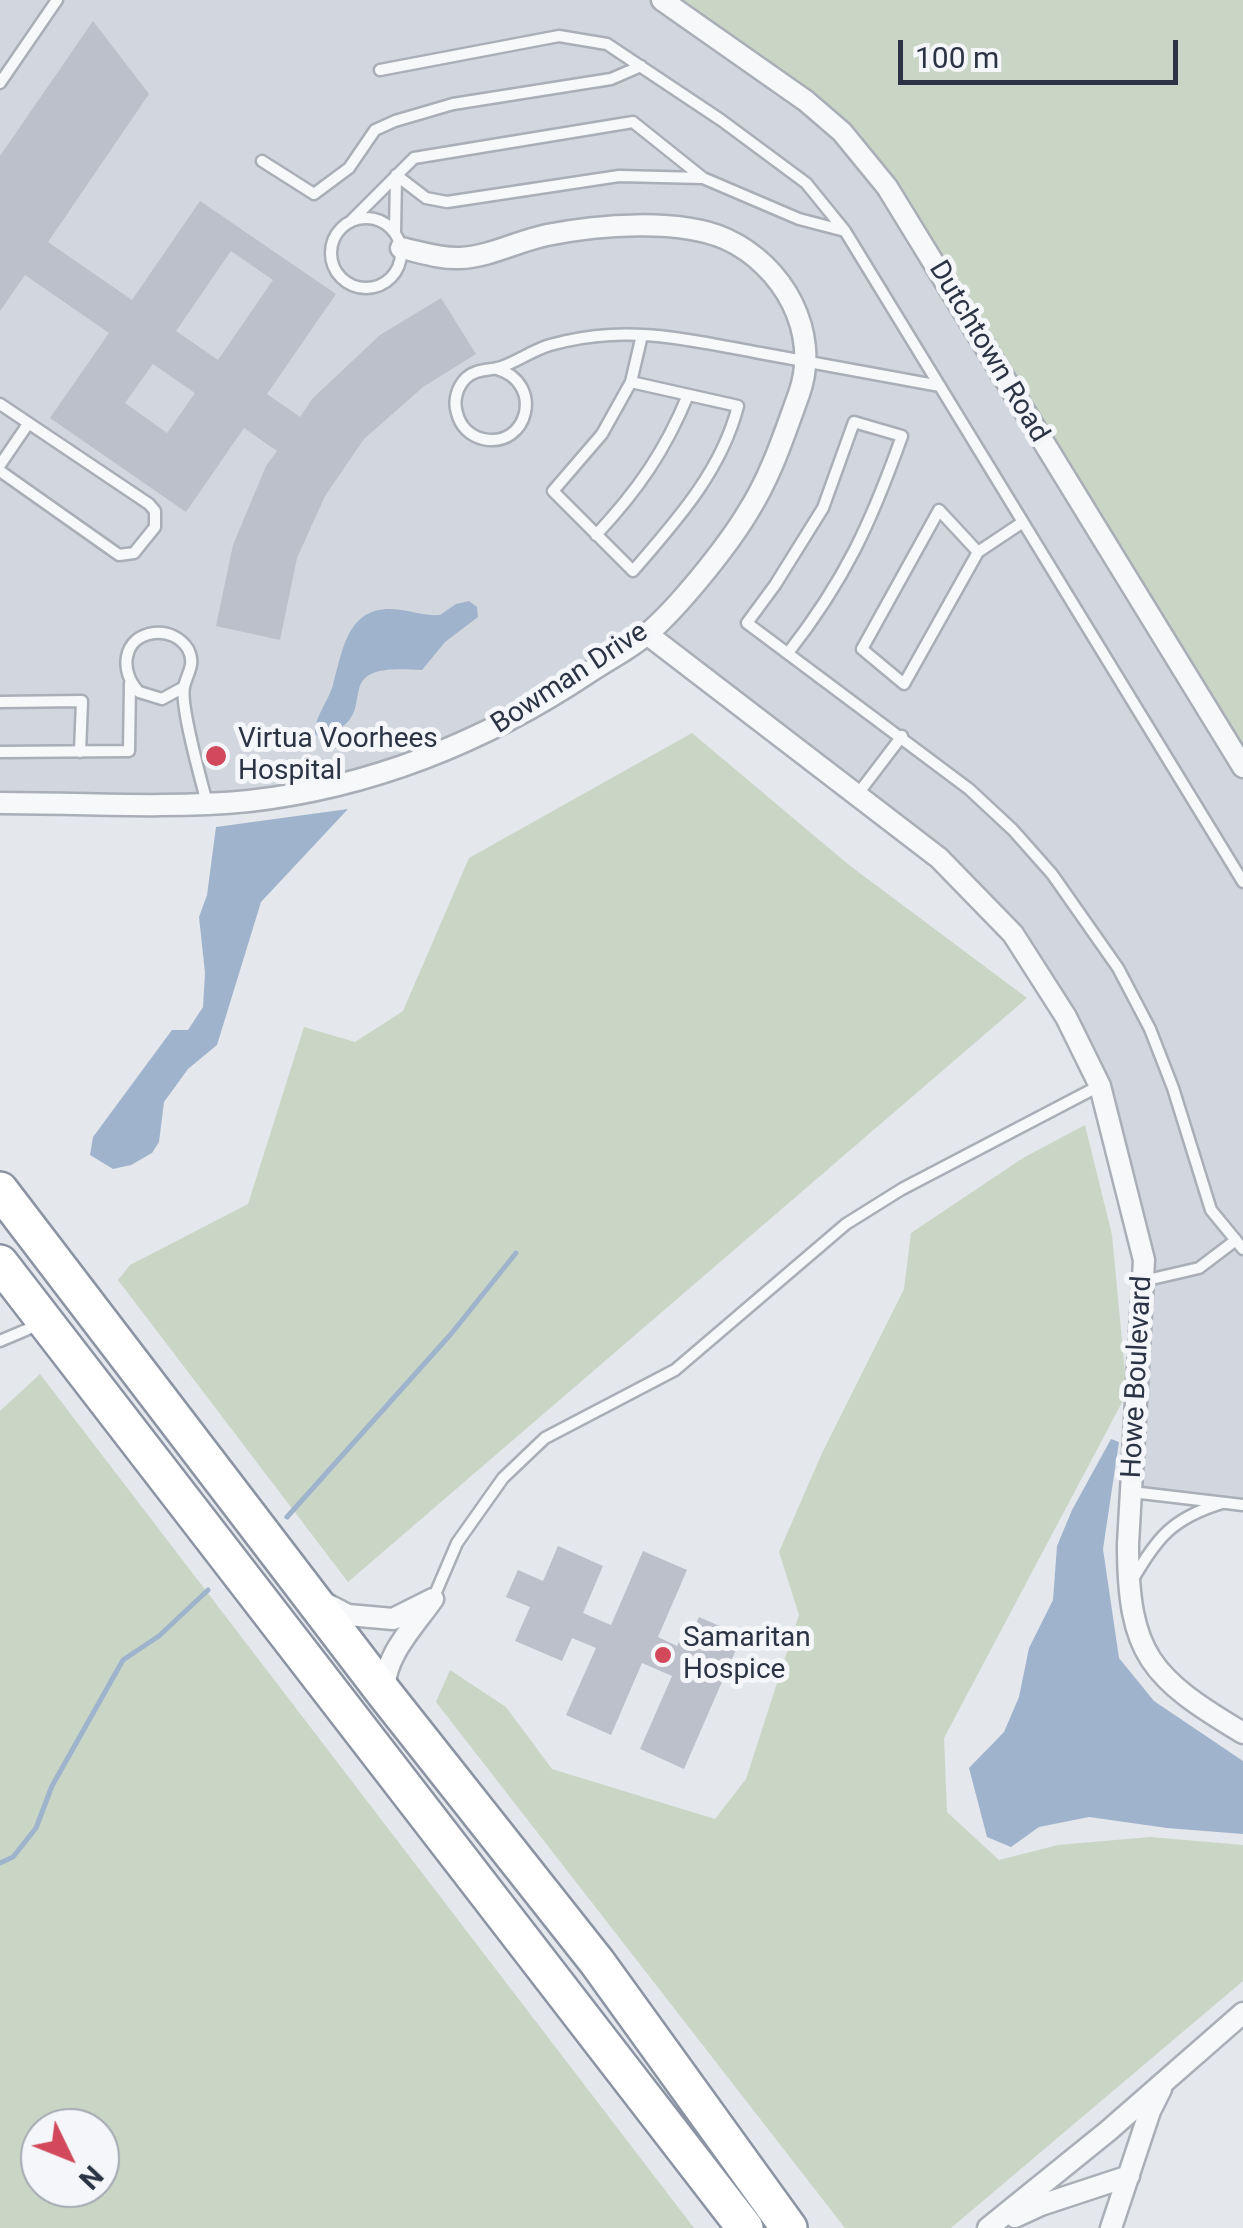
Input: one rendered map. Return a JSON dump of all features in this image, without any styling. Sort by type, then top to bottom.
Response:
[{"type":"highway","points":[[1,1194],[596,1962],[789,2228]]},
{"type":"highway","points":[[0,1263],[745,2228]]},
{"type":"street","name":"Dutchtown Road","points":[[662,0],[806,101],[842,132],[887,187],[1243,768]]},
{"type":"street","name":"Bowman Drive","points":[[0,803],[250,800],[320,788],[443,752],[542,704],[648,634],[710,564],[748,512],[778,455],[803,382],[796,308],[778,278],[752,254],[723,238],[691,229],[629,226],[547,235],[465,258],[446,258],[398,240]]},
{"type":"street","name":"Howe Boulevard","points":[[648,634],[939,858],[1013,934],[1066,1017],[1100,1086],[1144,1260],[1128,1588],[1134,1622],[1158,1672],[1178,1692],[1243,1732]]},
{"type":"street","points":[[314,1597],[348,1615],[393,1619],[434,1599]]},
{"type":"street","points":[[385,1694],[384,1679],[399,1647],[434,1599]]},
{"type":"street","points":[[989,2228],[1243,2013]]},
{"type":"street","points":[[1111,2228],[1150,2111],[1161,2090],[1189,2057]]},
{"type":"street","points":[[989,2228],[1041,2205],[1128,2176]]},
{"type":"lane","points":[[0,82],[56,0]]},
{"type":"lane","points":[[380,70],[559,36],[608,44],[806,183],[845,231],[1243,882]]},
{"type":"lane","points":[[262,162],[314,194],[349,168],[375,130],[395,121],[452,104],[611,79],[641,66]]},
{"type":"lane","points":[[396,175],[399,265],[382,284],[366,288],[350,284],[337,272],[331,257],[338,233],[350,222],[396,175],[414,158],[632,122],[703,178],[800,219],[845,231]]},
{"type":"lane","points":[[396,175],[426,198],[446,202],[619,176],[703,178]]},
{"type":"lane","points":[[350,222],[374,218],[398,240]]},
{"type":"lane","points":[[497,368],[512,375],[523,388],[526,412],[519,426],[509,434],[496,439],[482,438],[470,433],[456,410],[461,384],[471,374],[497,368],[549,346],[606,335],[658,335],[940,386]]},
{"type":"lane","points":[[632,382],[738,406],[732,427],[695,499],[633,570],[552,492],[602,434],[632,382],[642,335]]},
{"type":"lane","points":[[596,535],[629,500],[668,443],[688,395]]},
{"type":"lane","points":[[0,404],[149,504],[155,511],[155,527],[134,553],[119,556],[0,468],[28,424]]},
{"type":"lane","points":[[788,653],[820,612],[853,556],[875,514],[902,436],[854,422],[823,508],[748,623],[788,653],[902,736],[1013,830],[1052,874],[1118,968],[1161,1052],[1211,1210],[1239,1245],[1199,1268],[1143,1280]]},
{"type":"lane","points":[[978,552],[939,510],[862,649],[904,684],[978,552],[1024,522]]},
{"type":"lane","points":[[0,752],[128,752],[130,683],[125,663],[141,637],[161,632],[180,640],[187,648],[192,668],[184,687],[206,803]]},
{"type":"lane","points":[[130,683],[150,698],[162,699],[184,687]]},
{"type":"lane","points":[[0,702],[82,701],[80,752]]},
{"type":"lane","points":[[857,795],[902,736]]},
{"type":"lane","points":[[434,1599],[456,1544],[503,1478],[545,1438],[675,1370],[846,1224],[1100,1086]]},
{"type":"lane","points":[[0,1341],[45,1322]]},
{"type":"lane","points":[[1132,1492],[1243,1505]]},
{"type":"lane","points":[[1128,1588],[1164,1532],[1178,1520],[1222,1503]]},
{"type":"shaded area","name":"Virtua Voorhees Hospital","points":[[0,0],[662,0],[842,132],[1243,767],[1243,1505],[1132,1492],[1144,1260],[1100,1086],[1013,934],[939,858],[648,634],[493,730],[250,800],[0,803]]},
{"type":"green space","points":[[662,0],[1243,0],[1243,767],[842,132]]},
{"type":"green space","points":[[692,733],[849,865],[1027,998],[348,1582],[118,1280],[130,1265],[248,1204],[304,1027],[355,1042],[403,1011],[469,858]]},
{"type":"green space","points":[[1085,1125],[1112,1235],[1127,1393],[944,1738],[947,1812],[999,1860],[1058,1845],[1150,1837],[1243,1845],[1243,1981],[951,2228],[845,2228],[436,1702],[450,1670],[506,1707],[552,1769],[715,1819],[746,1779],[799,1615],[779,1552],[822,1453],[904,1289],[911,1233],[1023,1158]]},
{"type":"green space","points":[[40,1374],[694,2228],[0,2228],[0,1411]]},
{"type":"water","points":[[469,601],[477,607],[478,617],[445,642],[422,670],[385,670],[369,675],[359,689],[348,722],[325,738],[315,735],[345,642],[359,620],[384,609],[440,615]]},
{"type":"water","points":[[348,809],[261,902],[217,1045],[188,1069],[164,1102],[159,1142],[152,1153],[131,1165],[113,1169],[90,1155],[93,1137],[172,1030],[188,1030],[203,1007],[205,973],[199,917],[207,895],[216,827]]},
{"type":"water","points":[[1111,1439],[1119,1442],[1103,1549],[1119,1658],[1154,1701],[1243,1761],[1243,1834],[1089,1817],[1039,1827],[1011,1847],[987,1837],[969,1768],[1004,1732],[1019,1697],[1029,1648],[1053,1600],[1057,1546]]},
{"type":"building","points":[[93,21],[149,94],[48,242],[132,300],[200,201],[336,294],[267,394],[300,417],[312,399],[380,335],[441,298],[476,354],[423,387],[364,439],[325,496],[297,558],[280,640],[216,626],[233,545],[266,466],[277,451],[244,428],[186,512],[50,418],[109,333],[25,275],[0,311],[0,156]],"holes":[[[231,251],[273,280],[218,360],[176,331]],[[153,364],[195,393],[167,433],[125,403]]]},
{"type":"building","name":"Samaritan Hospice","points":[[558,1546],[603,1566],[583,1613],[611,1625],[643,1551],[687,1570],[658,1637],[677,1646],[686,1626],[693,1630],[699,1617],[742,1636],[684,1769],[640,1749],[672,1676],[642,1663],[611,1735],[566,1715],[596,1648],[572,1638],[562,1661],[515,1641],[530,1607],[506,1597],[518,1570],[543,1581]]},
{"type":"waterway","points":[[287,1517],[451,1334],[516,1253]]},
{"type":"waterway","points":[[0,1863],[13,1857],[36,1828],[52,1786],[123,1660],[159,1636],[208,1590]]},
{"type":"place","name":"Virtua Voorhees Hospital","points":[[216,756]]},
{"type":"place","name":"Samaritan Hospice","points":[[663,1655]]}]
